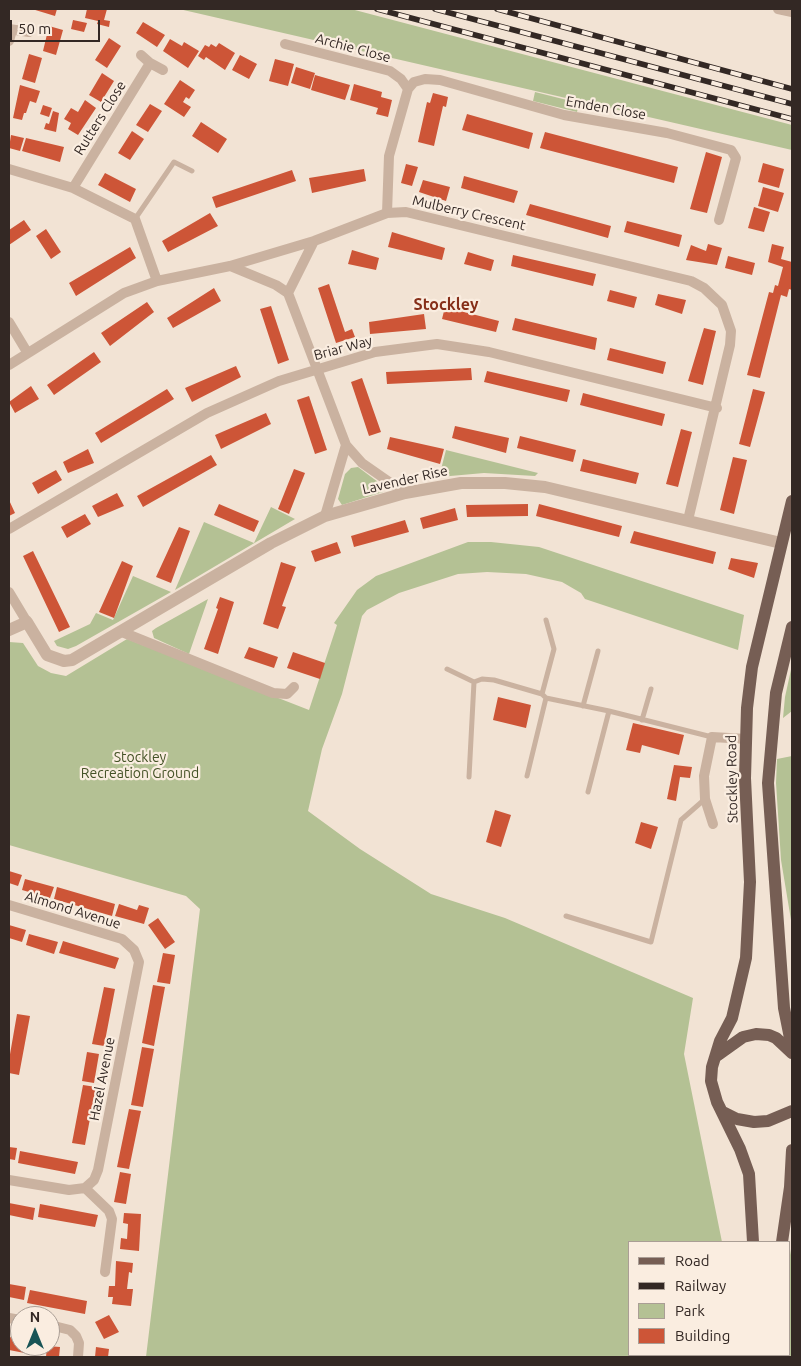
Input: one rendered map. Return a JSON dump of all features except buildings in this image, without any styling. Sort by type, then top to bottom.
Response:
[{"type":"main road","name":"Stockley Road","points":[[753,1241],[749,1174],[724,1112],[717,1102],[711,1081],[714,1057],[732,1018],[743,978],[749,932],[750,882],[746,739],[747,708],[752,667],[780,543],[789,523],[792,501]]},
{"type":"main road","points":[[792,628],[776,693],[777,721],[768,782],[784,1008],[792,1048]]},
{"type":"main road","points":[[714,1057],[743,1037],[756,1034],[769,1035],[776,1038],[792,1053]]},
{"type":"main road","points":[[724,1112],[737,1120],[754,1122],[768,1121],[792,1111]]},
{"type":"main road","points":[[782,1241],[790,1187],[792,1150]]},
{"type":"street","points":[[778,9],[792,12]]},
{"type":"street","points":[[9,41],[10,29],[29,32]]},
{"type":"street","name":"Archie Close","points":[[285,44],[390,71],[401,79],[408,89]]},
{"type":"street","points":[[140,54],[150,63],[163,70]]},
{"type":"street","name":"Rutters Close","points":[[73,188],[150,63]]},
{"type":"street","name":"Emden Close","points":[[408,89],[414,82],[425,79],[440,80],[564,116],[667,133],[731,150],[736,158],[719,220]]},
{"type":"street","points":[[387,213],[389,156],[408,89]]},
{"type":"street","points":[[9,169],[73,188],[135,219],[157,282]]},
{"type":"street","name":"Mulberry Crescent","points":[[9,365],[27,352],[124,294],[157,282],[230,266],[314,241],[387,213],[406,212],[691,281],[704,288],[722,305],[731,331],[730,346],[717,408],[688,520]]},
{"type":"street","points":[[288,293],[314,241]]},
{"type":"street","points":[[230,266],[276,285],[288,293],[346,445],[362,463],[405,493]]},
{"type":"street","points":[[9,322],[27,352]]},
{"type":"street","name":"Briar Way","points":[[9,529],[207,413],[279,381],[375,352],[437,344],[489,352],[717,408]]},
{"type":"street","points":[[325,516],[346,445]]},
{"type":"street","name":"Lavender Rise","points":[[27,622],[47,655],[57,660],[68,661],[122,632],[271,543],[325,516],[405,493],[461,483],[505,483],[545,487],[780,543]]},
{"type":"street","points":[[9,592],[27,622],[9,630]]},
{"type":"street","points":[[122,632],[273,692],[284,694],[294,687]]},
{"type":"street","points":[[713,824],[705,799],[704,776],[712,737],[746,739]]},
{"type":"street","name":"Almond Avenue","points":[[9,905],[122,939],[129,943],[138,956],[138,970]]},
{"type":"street","name":"Hazel Avenue","points":[[86,1188],[94,1180],[98,1170],[138,970]]},
{"type":"street","points":[[9,1180],[69,1190],[86,1188],[109,1211],[112,1219],[105,1272]]},
{"type":"street","points":[[60,1328],[70,1330],[79,1343],[78,1354]]},
{"type":"lane","points":[[135,219],[174,162],[192,171]]},
{"type":"lane","points":[[527,776],[554,649],[546,620]]},
{"type":"lane","points":[[583,706],[598,651]]},
{"type":"lane","points":[[448,669],[474,682],[482,679],[494,680],[544,696],[712,737]]},
{"type":"lane","points":[[469,777],[474,682]]},
{"type":"lane","points":[[642,720],[651,689]]},
{"type":"lane","points":[[588,792],[609,711]]},
{"type":"lane","points":[[566,916],[651,942],[681,820],[705,799]]},
{"type":"green space","points":[[179,9],[351,9],[792,125],[792,150]]},
{"type":"green space","points":[[535,92],[579,103],[577,112],[533,101]]},
{"type":"green space","points":[[446,450],[538,473],[535,476],[484,473],[439,477]]},
{"type":"green space","points":[[358,467],[382,485],[383,492],[342,505],[338,499],[345,474],[351,468]]},
{"type":"green space","points":[[271,507],[295,519],[175,590],[204,522],[254,543]]},
{"type":"green space","name":"Stockley Recreation Ground","points":[[468,542],[491,542],[539,547],[744,615],[738,650],[585,599],[581,593],[562,582],[526,574],[487,572],[458,574],[399,593],[367,610],[362,616],[342,694],[322,749],[308,811],[360,849],[431,894],[505,918],[693,998],[684,1054],[722,1241],[628,1241],[628,1356],[694,1357],[146,1357],[200,909],[186,896],[9,845],[9,642],[23,643],[38,666],[51,673],[66,676],[127,639],[309,710],[337,625],[334,623],[357,590],[376,576]]},
{"type":"green space","points":[[133,576],[171,592],[76,646],[68,649],[57,646],[54,641],[90,624],[96,613],[113,620]]},
{"type":"green space","points":[[208,599],[189,654],[154,638],[152,631],[156,628]]},
{"type":"green space","points":[[792,665],[792,711],[783,718],[785,697]]},
{"type":"green space","points":[[792,756],[792,926],[781,860],[776,783],[777,759]]},
{"type":"green space","points":[[792,1243],[792,1357],[760,1357],[791,1356]]},
{"type":"railway","points":[[377,9],[792,119]]},
{"type":"railway","points":[[435,9],[792,104]]},
{"type":"railway","points":[[497,9],[792,89]]},
{"type":"district","name":"Stockley","points":[[446,305]]}]
